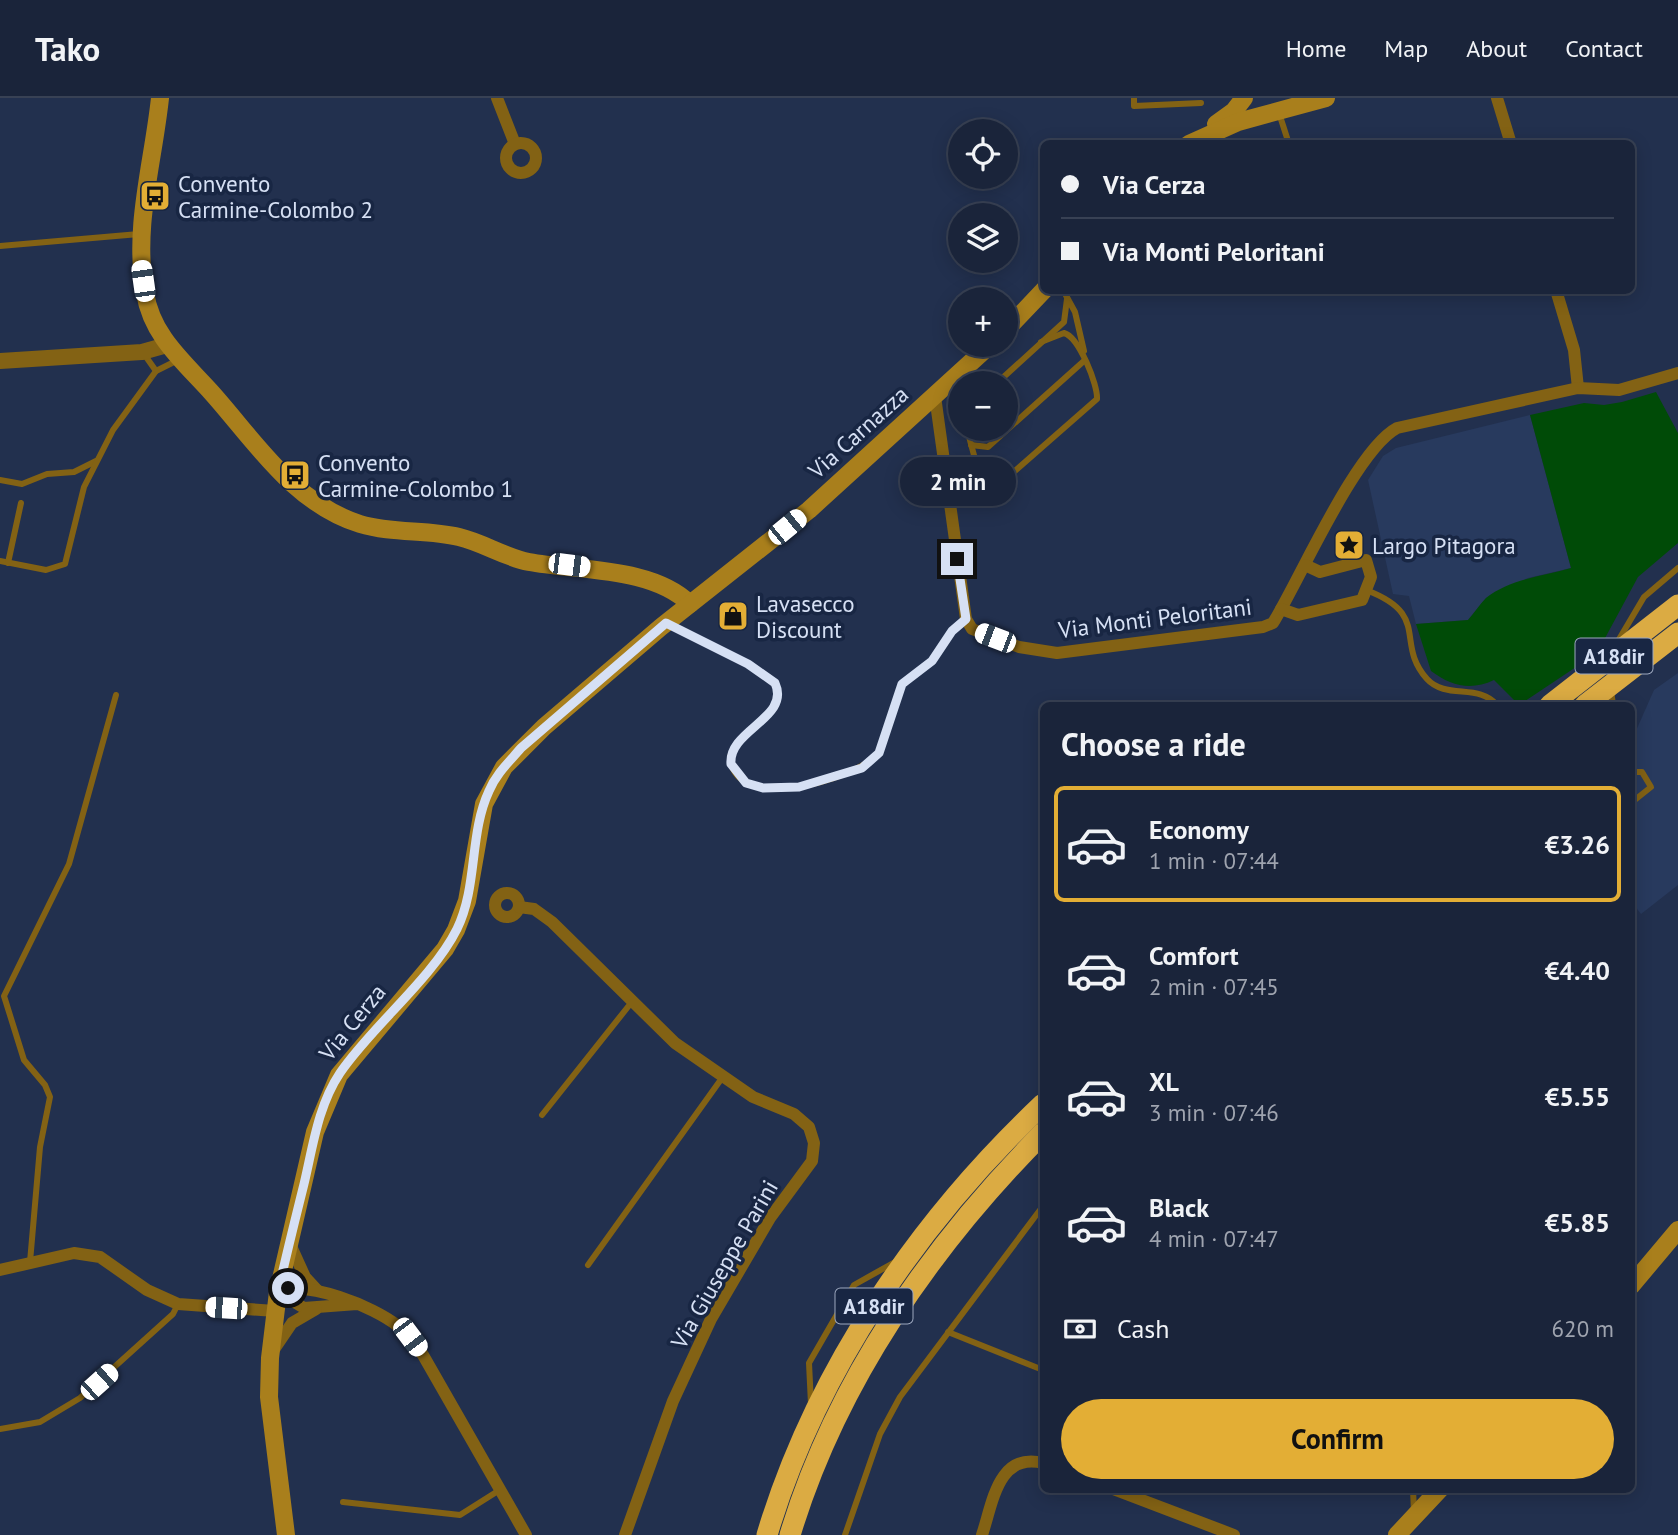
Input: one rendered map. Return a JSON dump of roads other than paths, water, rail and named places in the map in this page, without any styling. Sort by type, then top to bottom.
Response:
[{"type":"highway","name":"A18dir","points":[[1553,702],[1678,605]]},
{"type":"highway","name":"A18dir","points":[[1594,702],[1612,696],[1678,633]]},
{"type":"highway","name":"A18dir","points":[[766,1535],[812,1419],[876,1302],[973,1176],[1040,1107]]},
{"type":"highway","name":"A18dir","points":[[790,1535],[832,1424],[877,1342],[930,1264],[991,1187],[1040,1136]]},
{"type":"main road","points":[[160,98],[139,234],[145,295],[154,327],[284,477],[332,512],[379,528],[461,537],[512,559],[604,570],[677,590],[690,604]]},
{"type":"main road","points":[[1196,140],[1238,122],[1326,98]]},
{"type":"main road","points":[[1193,140],[1228,117],[1241,100]]},
{"type":"main road","points":[[1018,317],[1040,294]]},
{"type":"main road","name":"Via Carnazza","points":[[664,625],[809,510],[977,357]]},
{"type":"main road","name":"Via Cerza","points":[[286,1535],[269,1397],[275,1311],[315,1132],[338,1075],[445,950],[456,930],[467,901],[480,820],[490,789],[504,767],[528,741],[664,625]]},
{"type":"main road","points":[[1635,1281],[1678,1230]]},
{"type":"main road","points":[[1397,1535],[1436,1493]]},
{"type":"street","points":[[497,98],[515,144]]},
{"type":"street","points":[[1497,98],[1510,140]]},
{"type":"street","points":[[1557,294],[1574,350],[1578,388]]},
{"type":"street","points":[[3,364],[142,352],[167,345]]},
{"type":"street","name":"Via Monti Peloritani","points":[[966,619],[972,629],[1019,647],[1069,653],[1262,627],[1273,623],[1364,460],[1383,436],[1397,428],[1578,388],[1619,390],[1678,373]]},
{"type":"street","points":[[935,396],[966,619]]},
{"type":"street","points":[[1281,609],[1298,615],[1362,600],[1371,577],[1366,560],[1320,572],[1305,565]]},
{"type":"street","name":"Via Giuseppe Parini","points":[[519,907],[534,909],[552,922],[674,1043],[753,1097],[794,1114],[810,1127],[814,1143],[811,1161],[770,1218],[711,1319],[673,1401],[625,1535]]},
{"type":"street","points":[[290,1244],[306,1277],[317,1290]]},
{"type":"street","points":[[0,1270],[74,1253],[100,1256],[147,1290],[178,1304],[275,1311]]},
{"type":"street","points":[[278,1292],[288,1288],[317,1290],[381,1314],[410,1337],[423,1355],[498,1491],[526,1535]]},
{"type":"street","points":[[278,1292],[295,1304],[319,1307],[357,1304]]},
{"type":"street","points":[[270,1358],[292,1323],[319,1307]]},
{"type":"street","points":[[982,1535],[1003,1473],[1014,1464],[1030,1460],[1040,1462]]},
{"type":"street","points":[[1124,1493],[1234,1535]]},
{"type":"lane","points":[[1134,98],[1134,106],[1201,103]]},
{"type":"lane","points":[[1278,111],[1288,140]]},
{"type":"lane","points":[[0,246],[139,234]]},
{"type":"lane","points":[[970,441],[983,480],[995,484],[1007,479],[1097,399],[1075,312],[1065,294]]},
{"type":"lane","points":[[1010,371],[1064,322],[1067,299]]},
{"type":"lane","points":[[1041,342],[1068,333],[1085,360]]},
{"type":"lane","points":[[142,352],[156,371]]},
{"type":"lane","points":[[0,561],[46,570],[65,564],[84,487],[113,430],[156,371],[180,359]]},
{"type":"lane","points":[[971,445],[988,447],[1085,360]]},
{"type":"lane","points":[[0,480],[22,484],[47,474],[74,472],[98,460]]},
{"type":"lane","points":[[8,563],[21,503]]},
{"type":"lane","points":[[1605,663],[1644,597],[1678,568]]},
{"type":"lane","points":[[1366,590],[1393,601],[1404,612],[1416,660],[1430,682],[1449,691],[1484,695],[1493,702]]},
{"type":"lane","points":[[664,625],[748,664],[775,683],[778,698],[773,708],[738,743],[730,757],[734,772],[746,783],[779,788],[814,784],[862,768],[871,762],[879,753],[902,684],[932,661],[952,631],[966,619]]},
{"type":"lane","points":[[30,1262],[40,1147],[50,1097],[45,1085],[24,1060],[4,996],[69,864],[116,695]]},
{"type":"lane","points":[[1635,772],[1642,772],[1650,780],[1651,787],[1635,800]]},
{"type":"lane","points":[[542,1115],[631,1003]]},
{"type":"lane","points":[[588,1265],[722,1078]]},
{"type":"lane","points":[[845,1535],[880,1434],[920,1365],[1040,1210]]},
{"type":"lane","points":[[0,1429],[40,1422],[80,1398],[173,1314],[178,1304]]},
{"type":"lane","points":[[948,1332],[1040,1369]]},
{"type":"lane","points":[[342,1502],[460,1515],[498,1491]]},
{"type":"lane","points":[[1413,1493],[1414,1518]]},
{"type":"place","name":"Convento Carmine-Colombo 2","points":[[155,196]]},
{"type":"place","name":"Convento Carmine-Colombo 1","points":[[295,475]]},
{"type":"place","name":"Largo Pitagora","points":[[1349,545]]},
{"type":"place","name":"Lavasecco Discount","points":[[733,616]]}]
